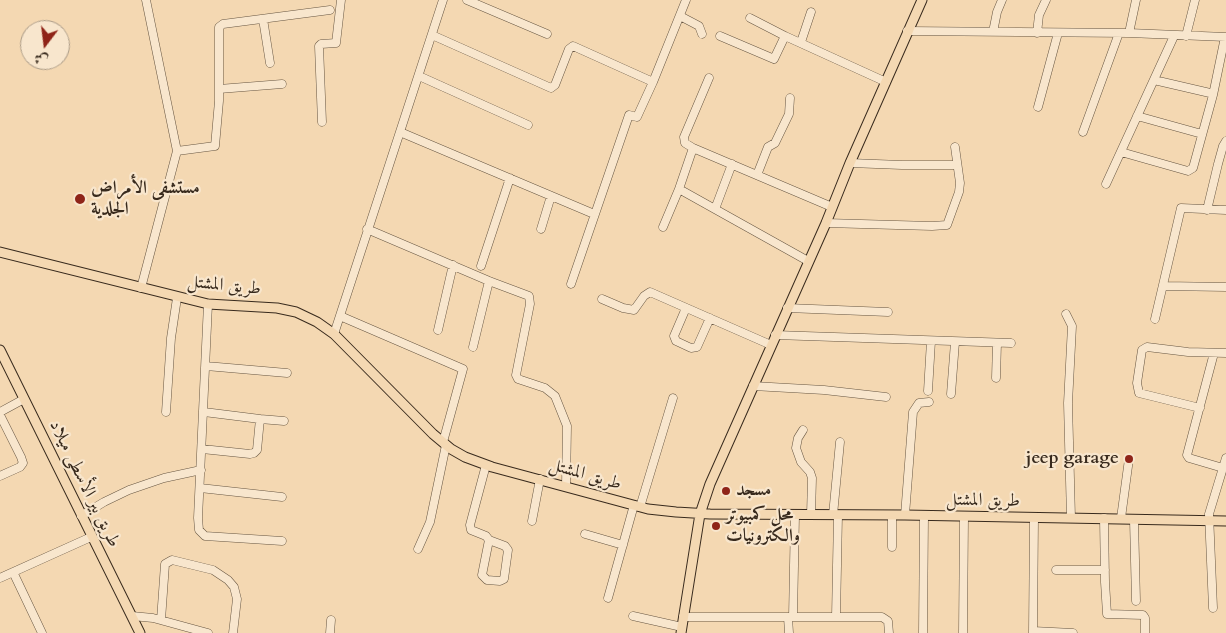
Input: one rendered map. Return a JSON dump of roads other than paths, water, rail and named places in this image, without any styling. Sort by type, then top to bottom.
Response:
[{"type":"main road","points":[[682,626],[700,514],[717,468],[826,223],[850,163],[922,0]]},
{"type":"main road","name":"طريق المشتل","points":[[0,252],[177,298],[208,304],[286,309],[308,317],[334,334],[433,434],[465,457],[486,465],[637,506],[662,511],[700,514],[905,515],[1226,521]]},
{"type":"main road","name":"طريق بير الأسطى ميلاد","points":[[0,350],[140,633]]},
{"type":"street","points":[[141,288],[177,151],[146,0]]},
{"type":"street","points":[[322,122],[319,46],[321,44],[336,43],[341,0]]},
{"type":"street","points":[[334,334],[443,0]]},
{"type":"street","points":[[467,0],[547,34]]},
{"type":"street","points":[[571,284],[629,115],[637,118],[686,0]]},
{"type":"street","points":[[993,32],[997,12],[1002,0]]},
{"type":"street","points":[[1037,33],[1039,15],[1046,0]]},
{"type":"street","points":[[1129,33],[1136,0]]},
{"type":"street","points":[[1186,36],[1195,0]]},
{"type":"street","points":[[177,151],[215,146],[219,89],[219,27],[223,24],[330,10]]},
{"type":"street","points":[[801,42],[812,12]]},
{"type":"street","points":[[680,16],[698,26],[702,34]]},
{"type":"street","points":[[750,18],[886,82]]},
{"type":"street","points":[[263,19],[270,63]]},
{"type":"street","points":[[907,31],[1129,33],[1226,37],[1213,95],[1193,168],[1188,171],[1121,152]]},
{"type":"street","points":[[1038,106],[1058,33]]},
{"type":"street","points":[[1084,132],[1119,33]]},
{"type":"street","points":[[432,35],[551,88],[555,85],[569,49],[573,46],[653,82]]},
{"type":"street","points":[[720,36],[774,59],[785,36]]},
{"type":"street","points":[[1106,184],[1174,36]]},
{"type":"street","points":[[419,76],[528,125]]},
{"type":"street","points":[[709,78],[684,137],[685,143],[832,207]]},
{"type":"street","points":[[1154,80],[1213,95]]},
{"type":"street","points":[[219,89],[282,84]]},
{"type":"street","points":[[758,175],[768,147],[775,143],[789,114],[790,98]]},
{"type":"street","points":[[1137,116],[1202,134]]},
{"type":"street","points":[[400,132],[594,214]]},
{"type":"street","points":[[1207,210],[1222,164],[1223,146],[1226,141]]},
{"type":"street","points":[[826,223],[948,225],[959,192],[960,183],[955,147]]},
{"type":"street","points":[[663,227],[693,148]]},
{"type":"street","points":[[850,163],[957,165]]},
{"type":"street","points":[[715,209],[732,164]]},
{"type":"street","points":[[481,266],[510,178]]},
{"type":"street","points":[[679,189],[808,261]]},
{"type":"street","points":[[541,229],[551,196]]},
{"type":"street","points":[[1155,319],[1181,208],[1226,210]]},
{"type":"street","points":[[367,229],[489,281],[526,294],[530,299],[516,375],[518,379],[545,388],[556,396],[567,426],[566,486]]},
{"type":"street","points":[[438,330],[453,265]]},
{"type":"street","points":[[474,348],[489,281]]},
{"type":"street","points":[[1164,286],[1226,287]]},
{"type":"street","points":[[602,299],[623,308],[634,310],[644,296],[650,292],[771,345]]},
{"type":"street","points":[[166,412],[171,338],[177,298]]},
{"type":"street","points":[[208,304],[199,530],[205,536],[282,541]]},
{"type":"street","points":[[686,308],[674,339],[691,348],[697,347],[710,318]]},
{"type":"street","points":[[787,308],[888,312]]},
{"type":"street","points":[[1066,314],[1073,331],[1068,403],[1071,518]]},
{"type":"street","points":[[340,316],[463,370],[445,444],[430,522],[418,549]]},
{"type":"street","points":[[775,335],[1011,343]]},
{"type":"street","points":[[928,391],[932,341]]},
{"type":"street","points":[[951,394],[955,342]]},
{"type":"street","points":[[996,378],[997,343]]},
{"type":"street","points":[[1200,408],[1139,393],[1137,383],[1142,350],[1147,347],[1188,352],[1226,353]]},
{"type":"street","points":[[1214,353],[1187,457],[1223,468]]},
{"type":"street","points":[[206,366],[287,373]]},
{"type":"street","points":[[753,386],[886,396]]},
{"type":"street","points":[[608,598],[623,545],[673,398]]},
{"type":"street","points":[[0,476],[23,463],[0,413],[24,399]]},
{"type":"street","points":[[905,515],[913,412],[919,403],[928,402]]},
{"type":"street","points":[[204,412],[284,421]]},
{"type":"street","points":[[202,449],[254,453],[257,450],[260,419]]},
{"type":"street","points":[[803,430],[798,438],[796,448],[801,462],[810,472],[812,478],[811,515]]},
{"type":"street","points":[[836,617],[836,515],[840,442]]},
{"type":"street","points":[[1213,608],[1209,514],[1226,458]]},
{"type":"street","points":[[1121,518],[1129,459]]},
{"type":"street","points":[[486,465],[470,525],[471,530],[505,546],[508,550],[502,581],[487,580],[482,575],[490,540]]},
{"type":"street","points":[[81,516],[129,490],[164,478],[201,470]]},
{"type":"street","points":[[532,521],[540,479]]},
{"type":"street","points":[[200,488],[282,497]]},
{"type":"street","points":[[789,633],[795,514]]},
{"type":"street","points":[[892,515],[892,547]]},
{"type":"street","points":[[923,633],[924,516]]},
{"type":"street","points":[[963,633],[964,517]]},
{"type":"street","points":[[1034,518],[1033,632],[1073,633]]},
{"type":"street","points":[[1104,518],[1107,614],[1143,615],[1145,618],[1145,633]]},
{"type":"street","points":[[1134,520],[1136,601]]},
{"type":"street","points":[[585,534],[623,545]]},
{"type":"street","points":[[0,578],[92,537]]},
{"type":"street","points":[[161,620],[165,564],[172,560],[213,570],[228,580],[234,587],[237,599],[232,633]]},
{"type":"street","points":[[1056,570],[1105,570]]},
{"type":"street","points":[[13,572],[42,633]]},
{"type":"street","points":[[132,616],[161,620],[208,633]]},
{"type":"street","points":[[633,616],[682,626],[791,617],[884,617],[888,621],[889,633]]},
{"type":"street","points":[[330,620],[330,633]]},
{"type":"place","name":"مستشفى الأمراض الجلدية","points":[[80,199]]},
{"type":"place","name":"jeep garage","points":[[1129,459]]},
{"type":"place","name":"مسجد","points":[[726,491]]},
{"type":"place","name":"محل كمبيوتر والكترونيات","points":[[716,526]]}]
